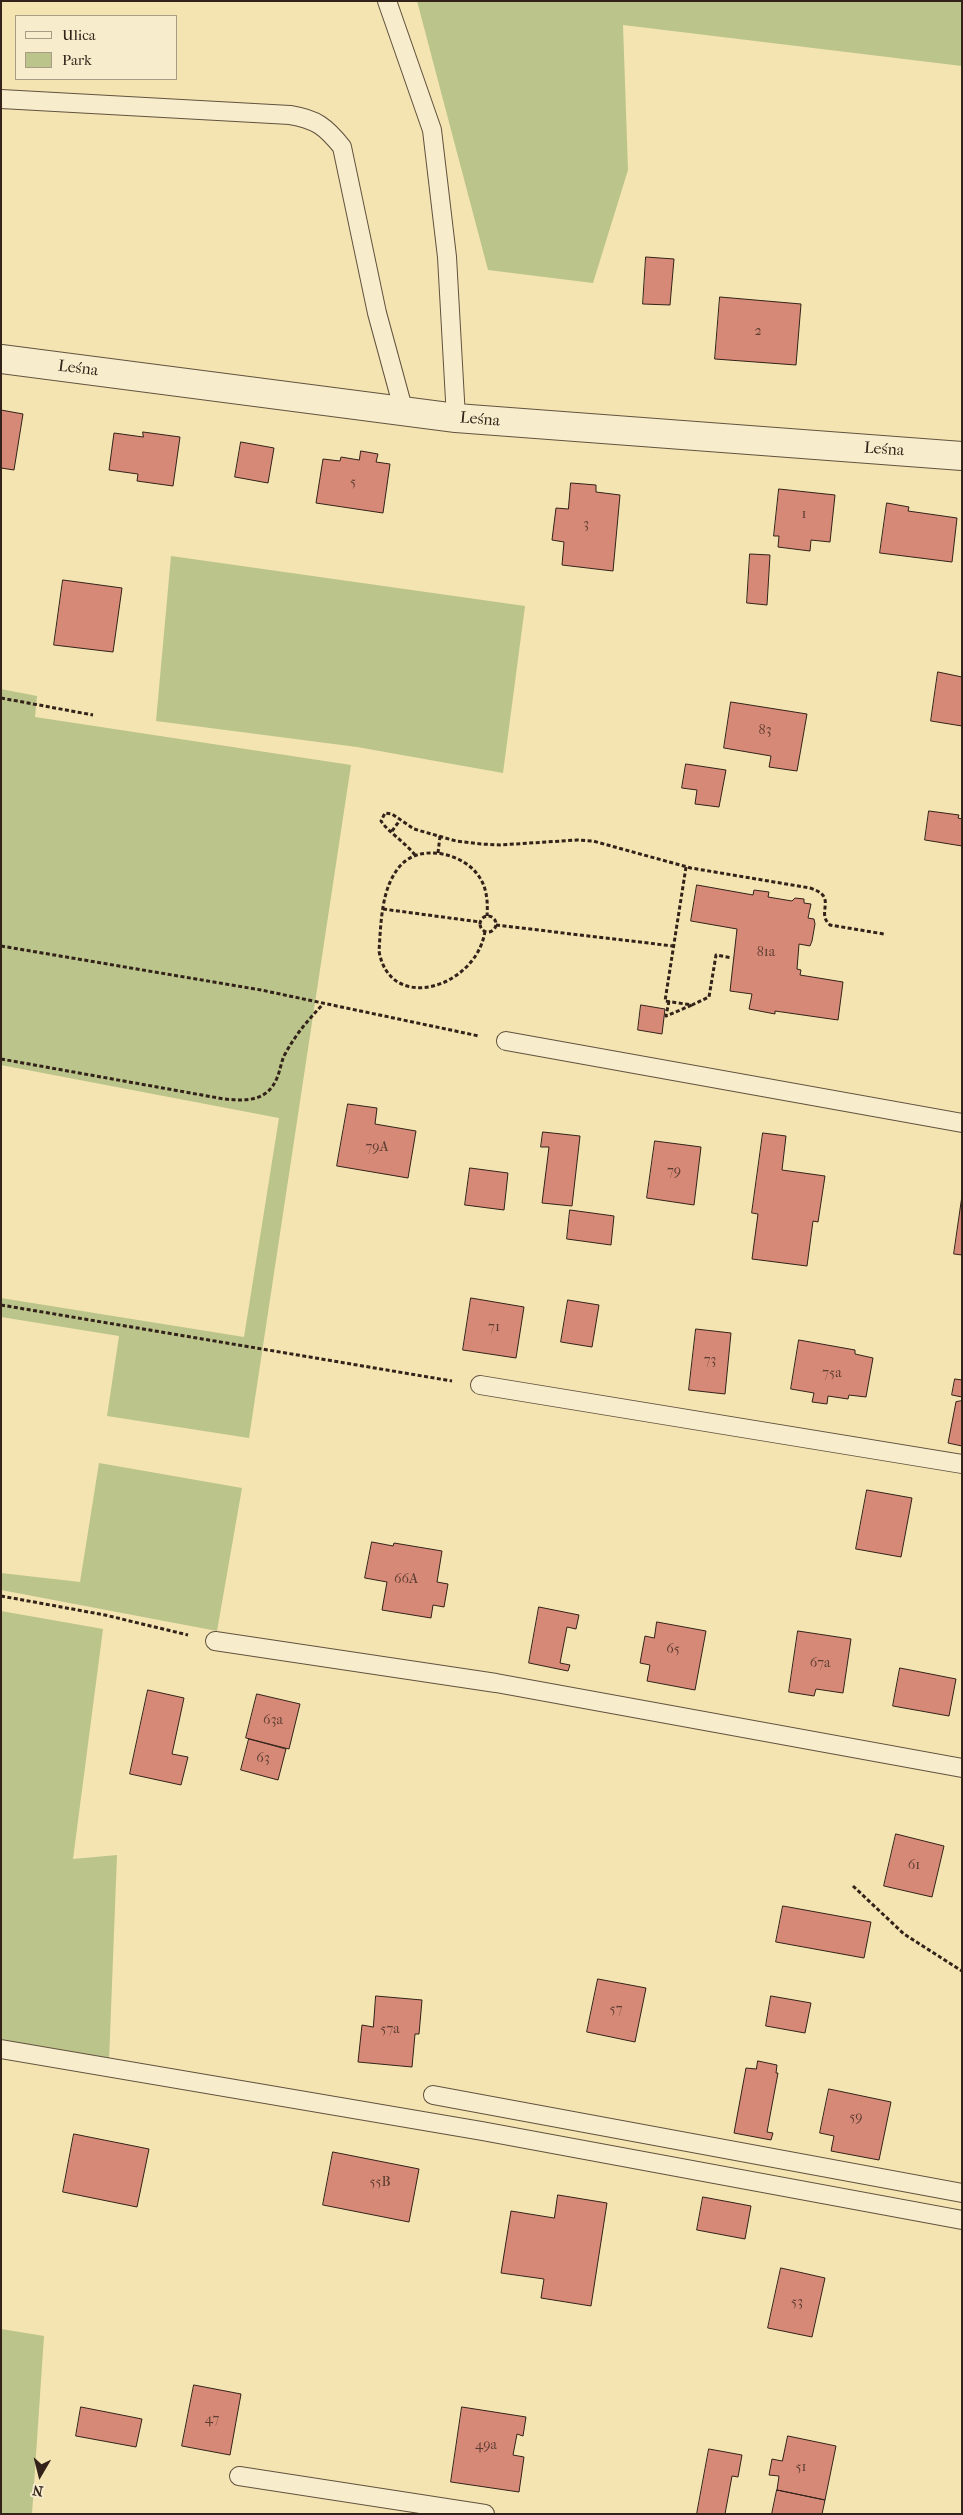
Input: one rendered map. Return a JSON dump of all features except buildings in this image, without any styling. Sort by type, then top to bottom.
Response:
[{"type":"street","name":"Leśna","points":[[1,359],[456,418],[962,456]]},
{"type":"lane","points":[[387,1],[432,130],[447,257],[456,418]]},
{"type":"lane","points":[[1,99],[290,115],[307,118],[328,129],[342,147],[377,313],[404,412]]},
{"type":"lane","points":[[506,1041],[962,1123]]},
{"type":"lane","points":[[480,1385],[962,1464]]},
{"type":"lane","points":[[215,1641],[496,1683],[962,1768]]},
{"type":"lane","points":[[1,2049],[482,2131],[962,2220]]},
{"type":"lane","points":[[433,2095],[962,2193]]},
{"type":"lane","points":[[239,2476],[485,2514]]},
{"type":"path","points":[[1,698],[93,715]]},
{"type":"path","points":[[414,855],[392,831],[384,826],[382,816],[385,813],[392,814],[414,829],[440,836],[500,845],[577,840],[593,841],[686,867],[818,891],[824,897],[825,919],[830,925],[884,934]]},
{"type":"path","points":[[392,831],[400,820]]},
{"type":"path","points":[[438,853],[440,836]]},
{"type":"path","points":[[480,922],[485,931],[478,953],[460,974],[450,980],[426,987],[407,985],[390,976],[381,960],[379,951],[383,909],[394,874],[407,859],[414,855],[438,853],[471,867],[479,876],[487,895],[487,916]]},
{"type":"path","points":[[686,867],[665,1001],[692,1005]]},
{"type":"path","points":[[383,909],[480,922]]},
{"type":"path","points":[[480,922],[483,917],[494,917],[496,924],[492,931],[485,931]]},
{"type":"path","points":[[496,924],[674,946]]},
{"type":"path","points":[[1,946],[261,990],[506,1041]]},
{"type":"path","points":[[668,1001],[666,1016],[709,997],[716,956],[732,958]]},
{"type":"path","points":[[1,1059],[224,1099],[255,1100],[267,1093],[276,1080],[283,1058],[299,1029],[325,1003]]},
{"type":"path","points":[[1,1305],[480,1385]]},
{"type":"path","points":[[1,1596],[105,1615],[215,1641]]},
{"type":"path","points":[[853,1886],[904,1934],[962,1971]]},
{"type":"green space","points":[[417,1],[962,1],[962,66],[623,25],[628,170],[593,283],[488,270]]},
{"type":"green space","points":[[171,556],[525,606],[503,773],[357,747],[156,721]]},
{"type":"green space","points":[[1,689],[37,696],[35,717],[351,765],[249,1438],[107,1416],[119,1336],[1,1317],[1,1298],[244,1337],[279,1118],[1,1065]]},
{"type":"green space","points":[[99,1463],[242,1488],[217,1631],[1,1590],[1,1573],[80,1582]]},
{"type":"green space","points":[[1,1611],[103,1629],[73,1859],[117,1855],[109,2061],[1,2039]]},
{"type":"green space","points":[[1,2329],[44,2336],[32,2514],[1,2514]]}]
